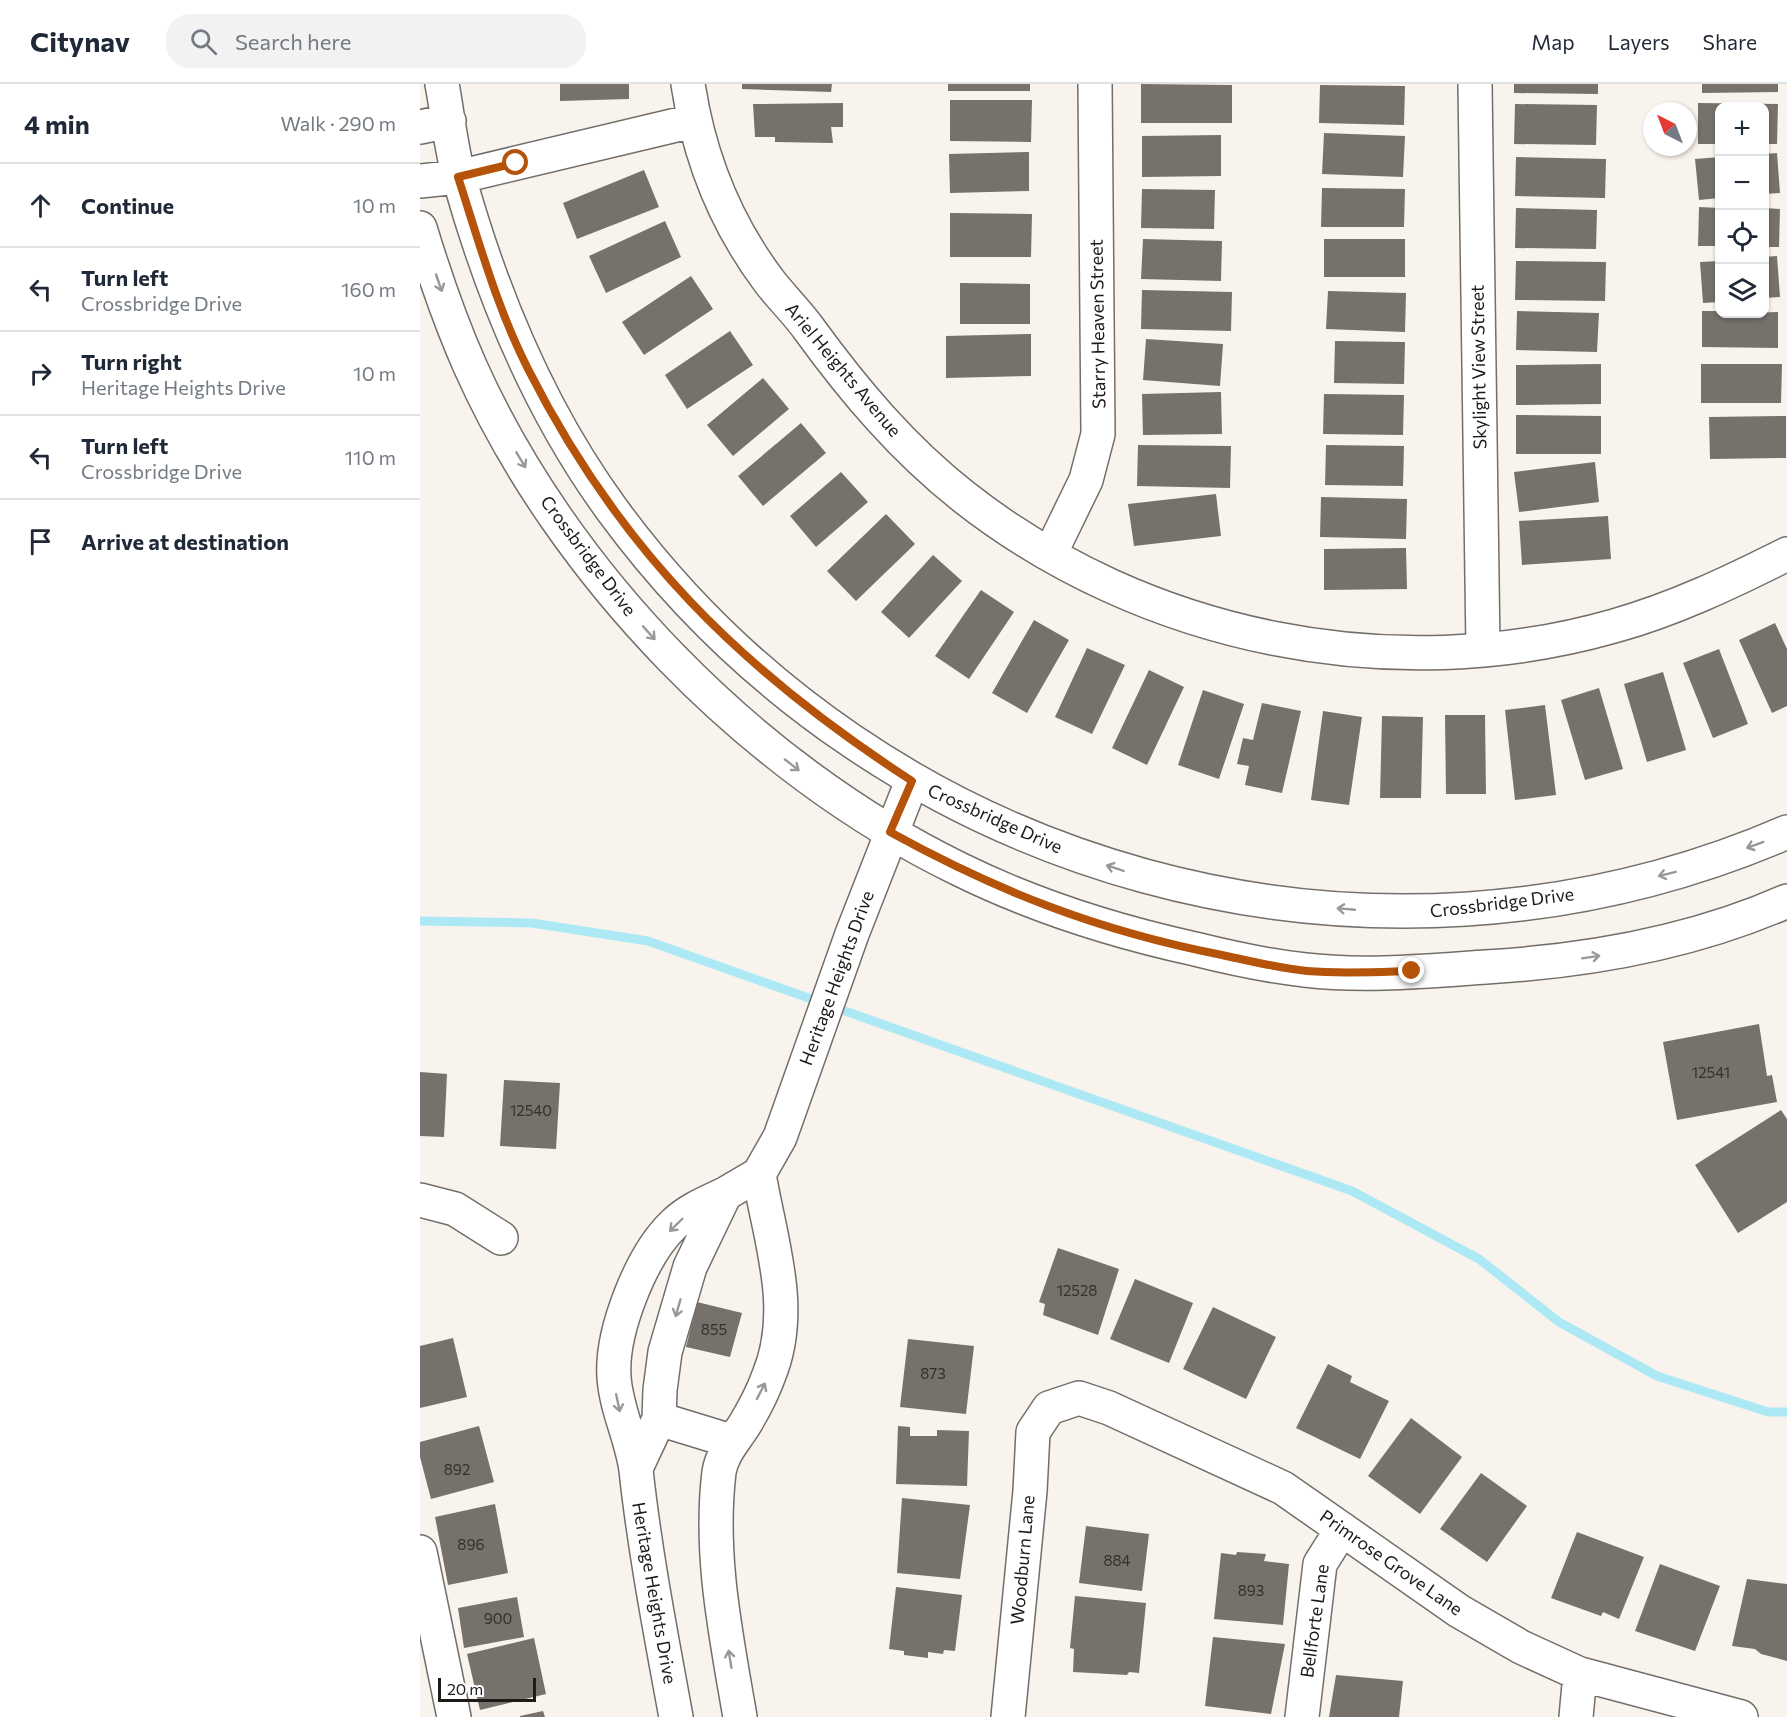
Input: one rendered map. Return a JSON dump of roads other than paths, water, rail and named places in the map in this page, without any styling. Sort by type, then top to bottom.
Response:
[{"type":"street","name":"Crossbridge Drive","points":[[442,84],[434,124],[458,177],[488,271],[528,368],[567,439],[613,511],[674,585],[742,655],[813,713],[912,781],[956,804],[1036,840],[1125,871],[1265,901],[1368,911],[1421,912],[1485,908],[1587,893],[1677,872],[1787,832]]},
{"type":"street","name":"Ariel Heights Avenue","points":[[688,84],[693,121],[710,178],[737,231],[768,280],[806,324],[840,372],[878,417],[919,458],[964,496],[1050,554],[1113,588],[1168,610],[1277,640],[1332,648],[1389,652],[1483,649],[1558,639],[1613,626],[1720,588],[1787,554]]},
{"type":"street","name":"Starry Heaven Street","points":[[1050,554],[1086,480],[1098,434],[1095,84]]},
{"type":"street","name":"Skylight View Street","points":[[1475,84],[1483,649]]},
{"type":"street","points":[[420,181],[458,177],[693,121]]},
{"type":"street","name":"Crossbridge Drive","points":[[420,228],[452,321],[491,408],[541,493],[599,576],[669,656],[737,720],[809,778],[890,832],[957,868],[1072,916],[1161,942],[1307,970],[1459,970],[1533,965],[1588,958],[1682,937],[1787,901]]},
{"type":"street","name":"Heritage Heights Drive","points":[[676,1717],[641,1523],[636,1468],[618,1405],[614,1376],[619,1328],[638,1280],[674,1224],[701,1206],[759,1174],[780,1137],[852,934],[890,832],[912,781]]},
{"type":"street","points":[[740,1717],[718,1593],[716,1548],[720,1469],[732,1441],[744,1426],[764,1387],[778,1350],[781,1290],[759,1174]]},
{"type":"street","points":[[636,1468],[659,1419],[665,1352],[690,1267],[725,1194]]},
{"type":"street","points":[[420,1200],[455,1209],[501,1238]]},
{"type":"street","name":"Primrose Grove Lane","points":[[1049,1408],[1079,1398],[1109,1408],[1283,1488],[1459,1611],[1521,1647],[1580,1674],[1741,1717]]},
{"type":"street","name":"Woodburn Lane","points":[[1008,1717],[1030,1491],[1033,1432],[1049,1408]]},
{"type":"street","points":[[659,1419],[732,1441]]},
{"type":"street","name":"Bellforte Lane","points":[[1302,1717],[1320,1564],[1342,1529]]},
{"type":"street","points":[[420,1552],[454,1717]]},
{"type":"street","points":[[1576,1717],[1580,1674]]},
{"type":"waterway","points":[[420,921],[532,923],[648,941],[1352,1191],[1479,1259],[1559,1322],[1657,1376],[1768,1412],[1787,1412]]}]
